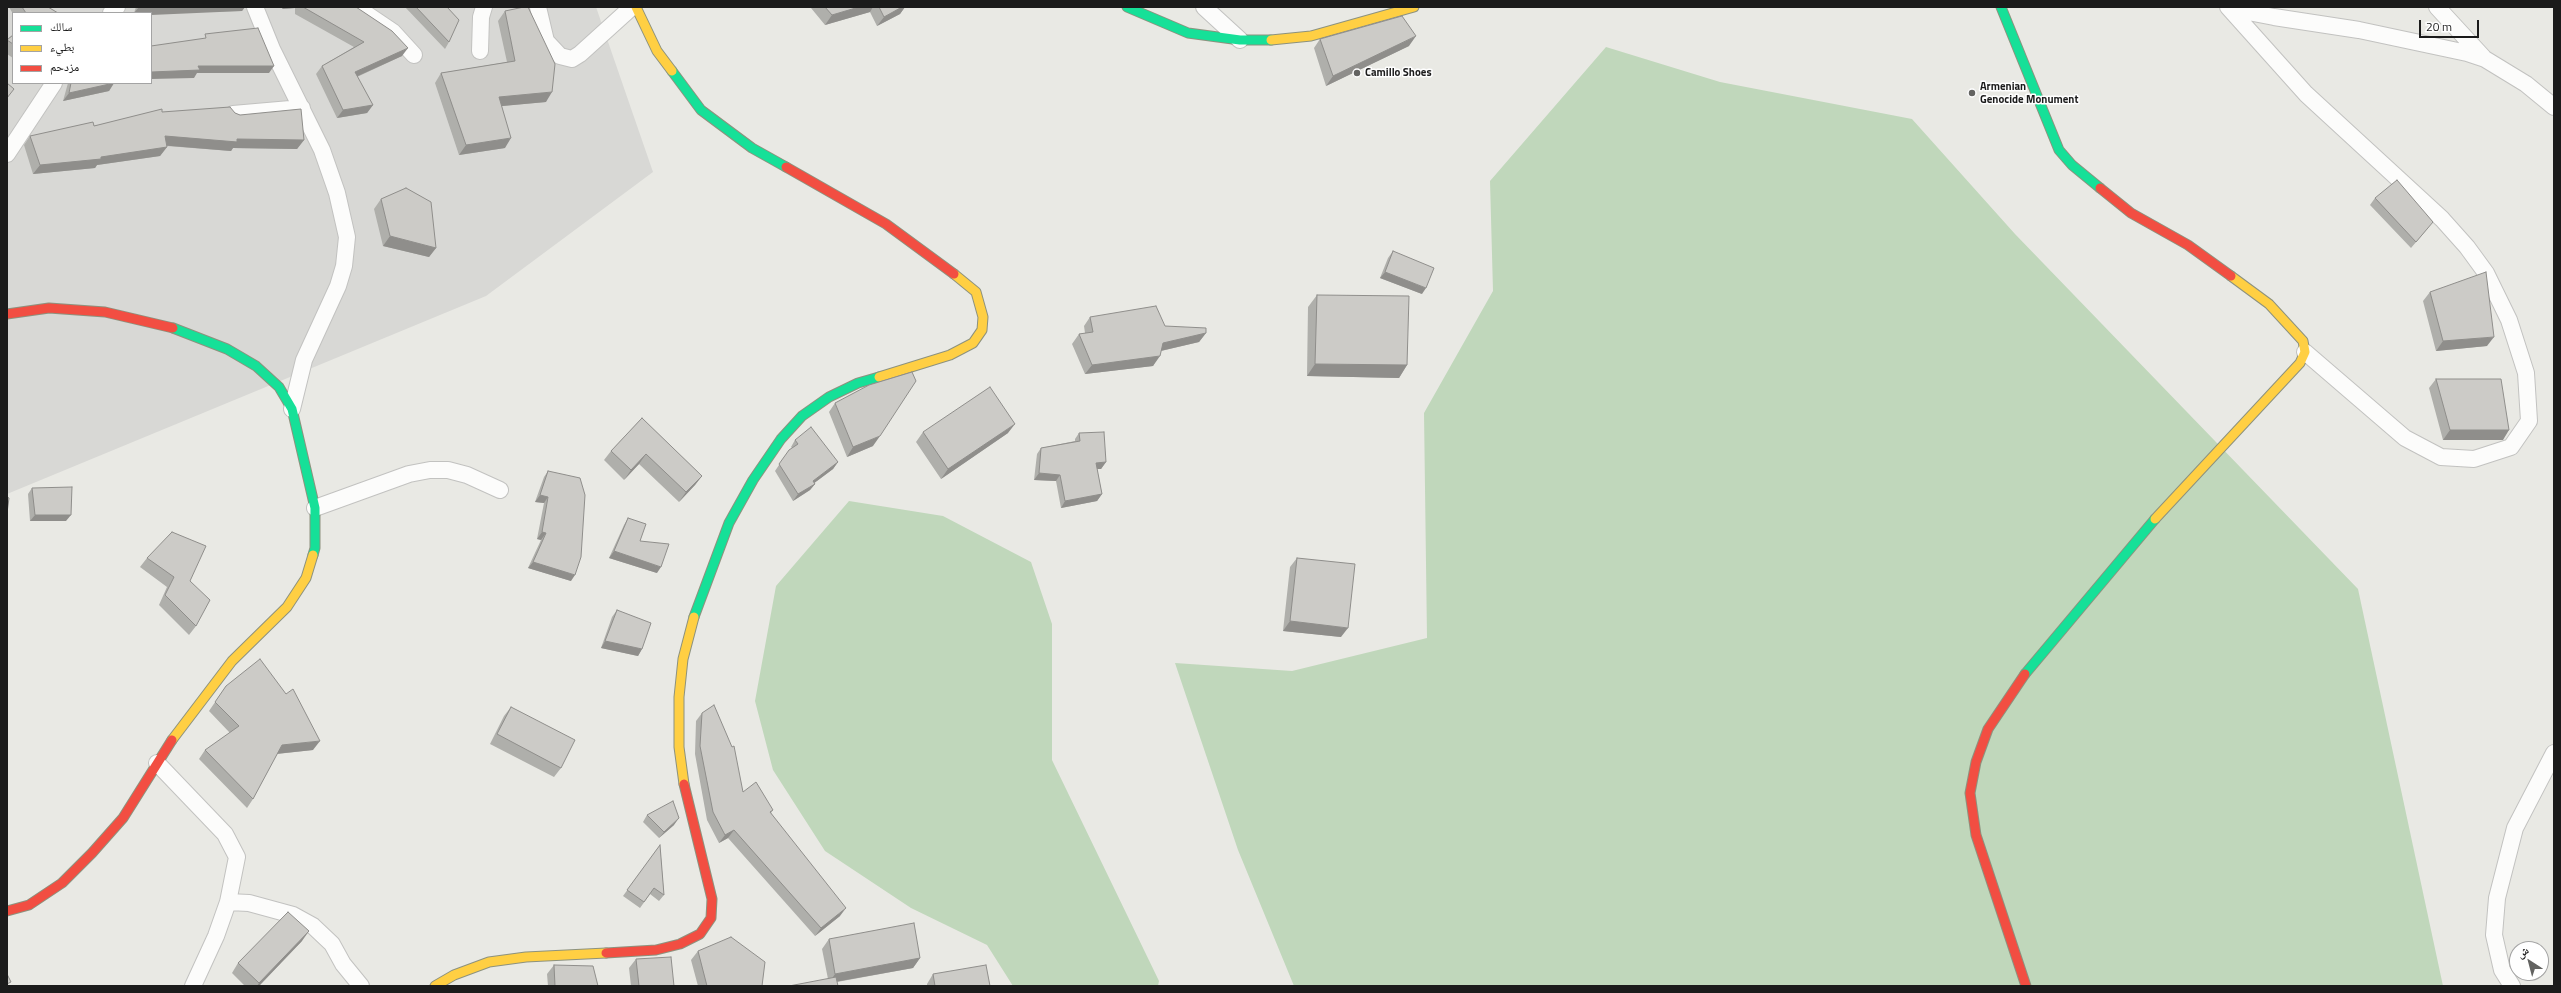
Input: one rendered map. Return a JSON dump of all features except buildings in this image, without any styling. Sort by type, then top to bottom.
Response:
[{"type":"main road","points":[[435,986],[454,975],[489,962],[526,957],[656,950],[680,944],[700,934],[711,918],[712,899],[683,779],[679,747],[679,697],[683,659],[692,622],[729,523],[753,480],[781,439],[802,416],[829,397],[858,383],[950,355],[972,343],[982,330],[983,317],[976,292],[951,271],[886,224],[752,148],[723,129],[701,110],[657,51],[636,7]]},
{"type":"main road","points":[[1127,7],[1188,32],[1240,40],[1280,40],[1311,36],[1414,7]]},
{"type":"main road","points":[[2001,7],[2059,150],[2072,165],[2131,213],[2158,230],[2188,245],[2269,304],[2303,341],[2305,352],[2300,363],[2175,496],[2059,630],[2026,672],[1988,729],[1976,762],[1970,793],[1978,843],[2026,986]]},
{"type":"main road","points":[[7,314],[49,308],[81,308],[105,312],[173,328],[227,349],[256,366],[279,387],[292,409],[315,508],[315,548],[306,578],[287,607],[232,661],[213,684],[165,749],[123,818],[62,883],[29,905],[7,911]]},
{"type":"street","points":[[255,7],[272,49],[313,130],[337,193],[347,237],[344,266],[338,286],[304,360],[292,409]]},
{"type":"street","points":[[356,7],[393,32],[414,55]]},
{"type":"street","points":[[480,51],[481,17],[484,7]]},
{"type":"street","points":[[538,7],[546,41],[555,51],[567,59],[580,54],[632,7]]},
{"type":"street","points":[[1204,7],[1240,40]]},
{"type":"street","points":[[2228,7],[2306,94],[2442,219],[2468,246],[2486,273],[2509,320],[2526,373],[2529,422],[2511,447],[2474,459],[2441,457],[2405,438],[2305,352]]},
{"type":"street","points":[[2238,7],[2248,12],[2359,30],[2446,47],[2485,59],[2526,84],[2554,107]]},
{"type":"street","points":[[2437,7],[2485,59]]},
{"type":"street","points":[[7,154],[53,84]]},
{"type":"street","points":[[233,114],[302,108]]},
{"type":"street","points":[[315,508],[409,474],[430,470],[448,470],[467,475],[500,490]]},
{"type":"street","points":[[2512,986],[2502,970],[2494,935],[2497,898],[2515,828],[2554,754]]},
{"type":"street","points":[[157,763],[225,834],[233,847],[237,862],[228,902],[216,936],[193,986]]},
{"type":"street","points":[[228,902],[249,903],[293,915],[314,926],[329,940],[343,964],[361,986]]},
{"type":"shaded area","points":[[7,7],[596,7],[653,172],[486,296],[7,494]]},
{"type":"green space","points":[[1606,47],[1720,82],[1912,119],[2015,234],[2358,589],[2443,986],[1294,986],[1238,850],[1175,663],[1292,671],[1427,638],[1424,413],[1493,291],[1490,181]]},
{"type":"green space","points":[[849,501],[943,516],[1031,562],[1052,624],[1052,760],[1159,981],[1158,986],[1013,986],[987,945],[911,908],[825,851],[773,770],[755,701],[776,586]]},
{"type":"traffic: fast","points":[[1127,7],[1188,33],[1240,40],[1271,40]]},
{"type":"traffic: fast","points":[[2001,7],[2059,150],[2072,165],[2100,188]]},
{"type":"traffic: fast","points":[[672,71],[701,110],[752,148],[786,167]]},
{"type":"traffic: fast","points":[[173,328],[227,349],[256,366],[279,387],[292,409],[315,508],[315,548],[313,555]]},
{"type":"traffic: fast","points":[[694,617],[729,523],[753,480],[781,439],[802,416],[829,397],[858,383],[879,377]]},
{"type":"traffic: fast","points":[[2025,674],[2155,519]]},
{"type":"traffic: slow","points":[[636,7],[657,51],[672,71]]},
{"type":"traffic: slow","points":[[1271,40],[1311,36],[1414,7]]},
{"type":"traffic: slow","points":[[879,377],[950,355],[973,343],[982,330],[983,317],[976,292],[954,274]]},
{"type":"traffic: slow","points":[[2155,519],[2300,363],[2305,352],[2303,341],[2269,304],[2231,276]]},
{"type":"traffic: slow","points":[[172,740],[232,661],[287,607],[306,578],[313,555]]},
{"type":"traffic: slow","points":[[684,784],[679,747],[679,697],[683,659],[694,617]]},
{"type":"traffic: slow","points":[[435,986],[454,975],[489,962],[526,957],[606,953]]},
{"type":"traffic: jam","points":[[786,167],[886,224],[954,274]]},
{"type":"traffic: jam","points":[[2100,188],[2131,213],[2188,245],[2231,276]]},
{"type":"traffic: jam","points":[[7,314],[49,308],[105,312],[173,328]]},
{"type":"traffic: jam","points":[[2025,674],[1988,729],[1976,762],[1970,793],[1976,835],[2026,986]]},
{"type":"traffic: jam","points":[[7,911],[29,905],[62,883],[92,853],[123,818],[172,740]]},
{"type":"traffic: jam","points":[[606,953],[656,950],[680,944],[700,934],[711,918],[712,899],[684,784]]},
{"type":"place","name":"Camillo Shoes","points":[[1357,73]]},
{"type":"place","name":"Armenian Genocide Monument","points":[[1972,93]]}]
